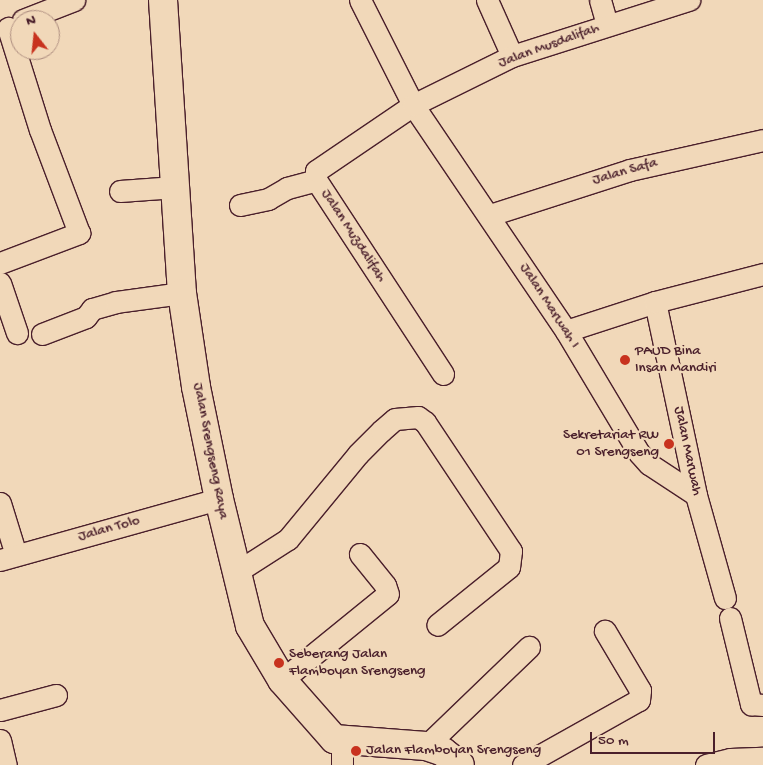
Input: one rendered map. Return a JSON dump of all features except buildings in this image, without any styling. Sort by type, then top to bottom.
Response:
[{"type":"main road","name":"Jalan Srengseng Raya","points":[[163,0],[182,293],[196,387],[235,573],[250,626],[282,680],[342,754],[426,746],[444,752],[460,765]]},
{"type":"street","points":[[50,10],[74,0]]},
{"type":"street","name":"Jalan Marwah I","points":[[360,0],[413,105],[490,215],[566,331],[639,453],[649,464],[696,495]]},
{"type":"street","points":[[486,0],[512,56]]},
{"type":"street","points":[[600,0],[607,25]]},
{"type":"street","name":"Jalan Musdalifah","points":[[413,105],[512,56],[689,0]]},
{"type":"street","points":[[1,259],[79,233],[40,130],[22,60]]},
{"type":"street","name":"Jalan Muzdalifah","points":[[413,105],[316,171],[316,180],[443,374]]},
{"type":"street","name":"Jalan Safa","points":[[490,215],[630,170],[763,140]]},
{"type":"street","points":[[240,205],[268,199],[286,188],[316,180]]},
{"type":"street","points":[[120,190],[175,186]]},
{"type":"street","points":[[566,331],[655,302],[763,274]]},
{"type":"street","points":[[0,283],[17,333]]},
{"type":"street","points":[[42,334],[86,317],[92,309],[116,302],[182,293]]},
{"type":"street","name":"Jalan Marwah","points":[[655,302],[696,495],[728,608],[750,704],[763,705]]},
{"type":"street","points":[[235,573],[288,539],[358,454],[395,419],[418,417],[425,422],[511,551],[508,567],[437,626]]},
{"type":"street","name":"Jalan Tolo","points":[[8,558],[219,499]]},
{"type":"street","points":[[0,503],[8,558]]},
{"type":"street","points":[[282,680],[388,594],[385,585],[360,554]]},
{"type":"street","points":[[522,765],[639,700],[640,690],[605,630]]},
{"type":"street","points":[[426,746],[529,648]]},
{"type":"street","points":[[0,710],[56,695]]},
{"type":"street","points":[[0,740],[4,764]]},
{"type":"street","points":[[706,765],[730,759],[763,758]]},
{"type":"place","name":"PAUD Bina Insan Mandiri","points":[[625,360]]},
{"type":"place","name":"Sekretariat RW 01 Srengseng","points":[[669,444]]},
{"type":"place","name":"Seberang Jalan Flamboyan Srengseng","points":[[279,663]]},
{"type":"place","name":"Jalan Flamboyan Srengseng","points":[[356,751]]}]
